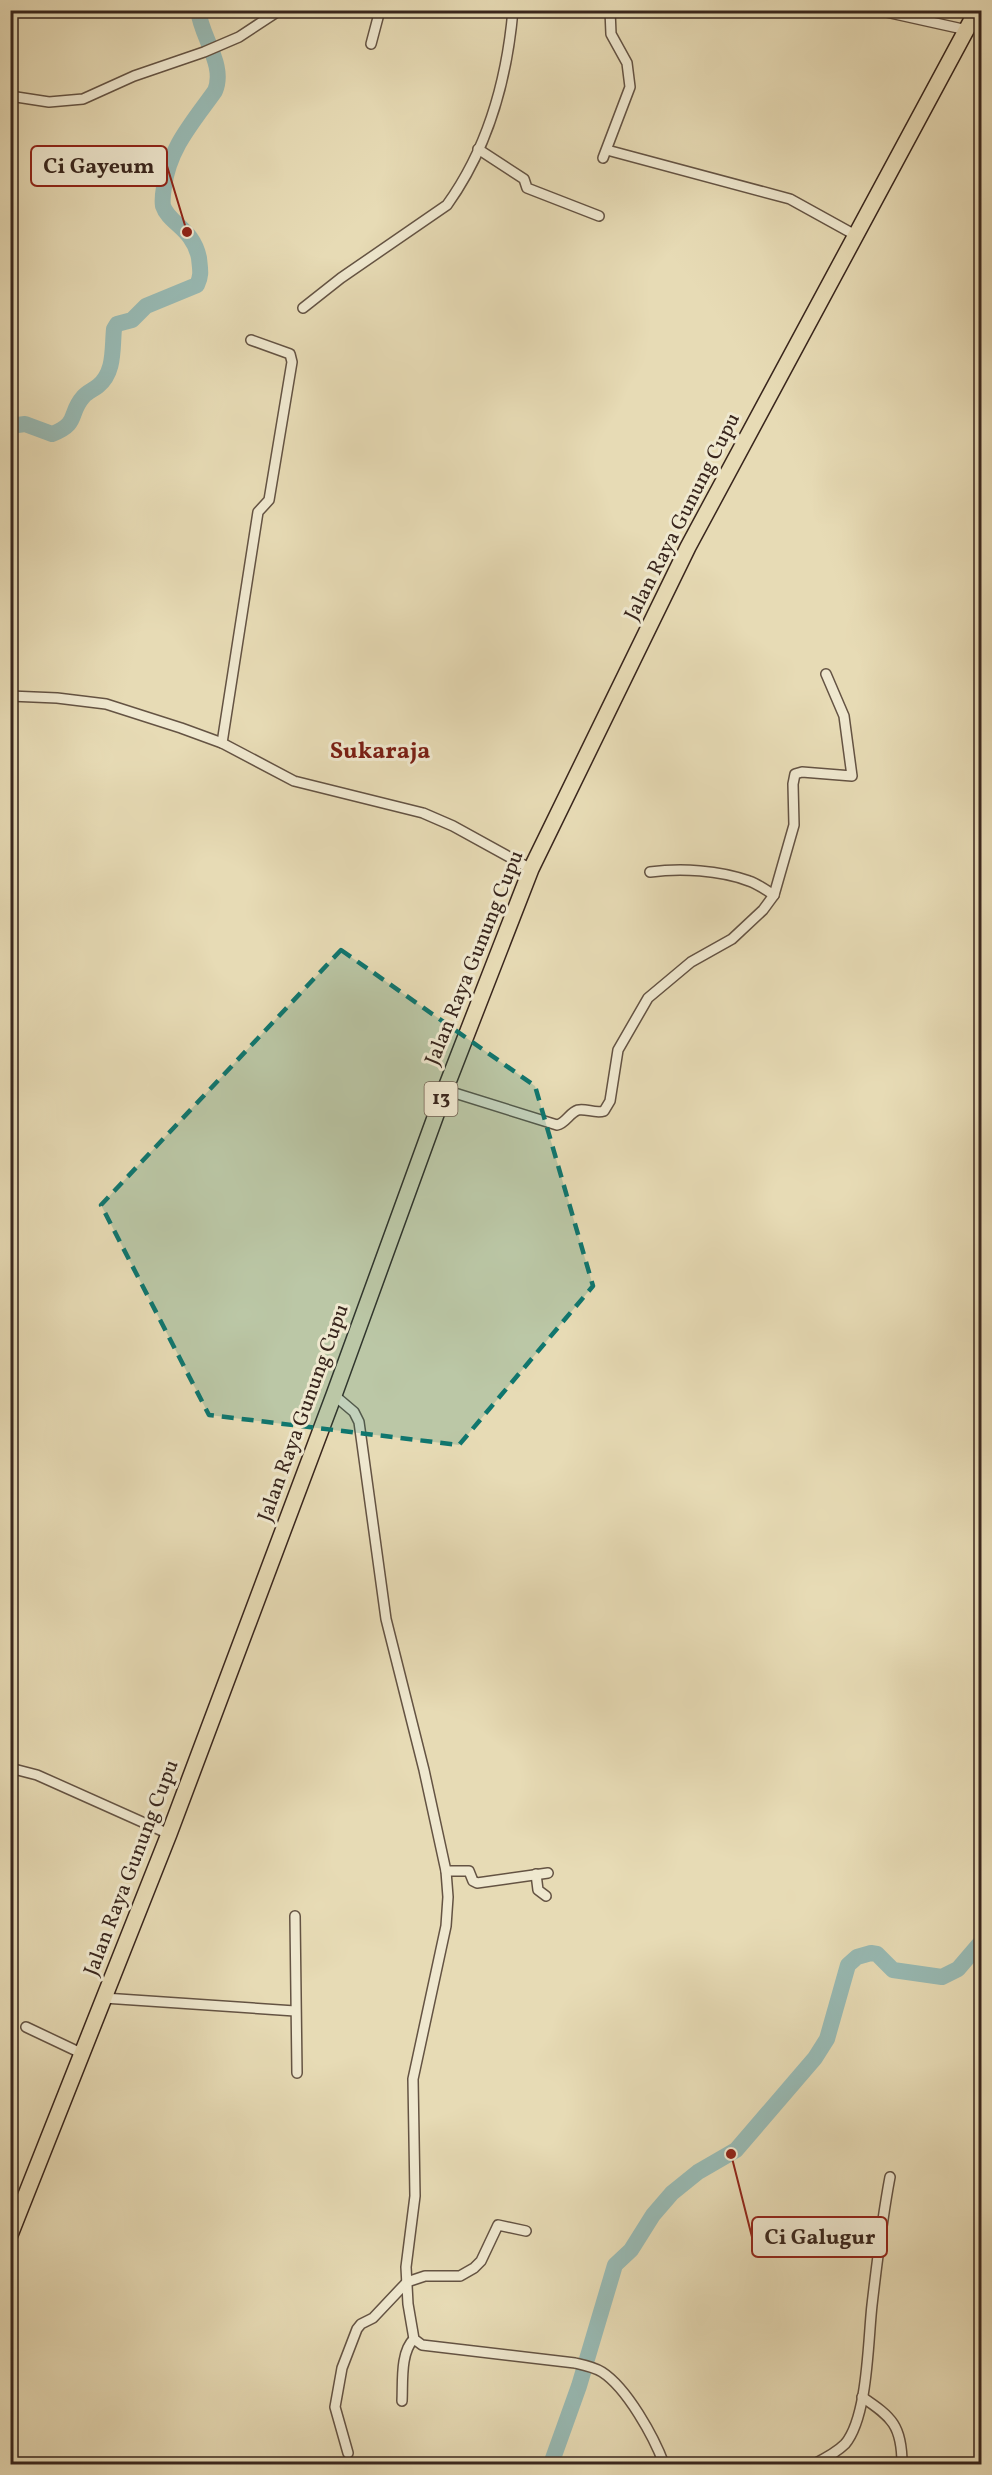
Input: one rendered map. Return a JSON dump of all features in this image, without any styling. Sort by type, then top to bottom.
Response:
[{"type":"highway","name":"Jalan Raya Gunung Cupu","points":[[10,2235],[169,1834],[334,1395],[445,1090],[531,868],[688,547],[977,10]]},
{"type":"street","points":[[10,96],[49,102],[83,99],[134,76],[204,52],[239,37],[280,10]]},
{"type":"street","points":[[371,44],[380,10]]},
{"type":"street","points":[[303,308],[341,278],[447,205],[459,188],[478,149],[500,93],[508,62],[513,10]]},
{"type":"street","points":[[610,10],[611,34],[627,63],[630,87],[605,154],[790,199],[857,236]]},
{"type":"street","points":[[877,10],[968,30]]},
{"type":"street","points":[[478,149],[524,179],[527,188],[598,216]]},
{"type":"street","points":[[222,743],[258,512],[268,500],[292,362],[290,354],[251,340]]},
{"type":"street","points":[[445,1090],[557,1125],[564,1123],[578,1110],[594,1113],[604,1111],[610,1101],[618,1050],[648,998],[691,962],[732,939],[763,910],[774,895],[794,825],[793,784],[795,774],[802,772],[852,776],[844,716],[826,674]]},
{"type":"street","points":[[10,696],[57,698],[106,704],[222,743],[294,781],[423,813],[453,826],[531,868]]},
{"type":"street","points":[[650,872],[673,869],[731,876],[751,881],[774,895]]},
{"type":"street","points":[[334,1395],[354,1412],[359,1422],[386,1619],[424,1770],[446,1871],[447,1926],[413,2079],[415,2196],[406,2282],[414,2339],[422,2345],[592,2367],[616,2382],[649,2433],[664,2464]]},
{"type":"street","points":[[10,1768],[37,1775],[169,1834]]},
{"type":"street","points":[[446,1871],[470,1871],[477,1883],[548,1873]]},
{"type":"street","points":[[536,1874],[538,1890],[546,1896]]},
{"type":"street","points":[[295,1916],[297,2073]]},
{"type":"street","points":[[104,1998],[296,2011]]},
{"type":"street","points":[[26,2027],[83,2054]]},
{"type":"street","points":[[814,2464],[845,2443],[859,2414],[869,2360],[872,2304],[890,2177]]},
{"type":"street","points":[[348,2453],[335,2407],[348,2352],[357,2330],[373,2318],[406,2282],[425,2276],[454,2277],[466,2274],[481,2261],[498,2225],[526,2231]]},
{"type":"street","points":[[402,2401],[404,2362],[409,2344],[414,2339]]},
{"type":"street","points":[[862,2397],[886,2413],[892,2421],[898,2432],[902,2464]]},
{"type":"highlighted area","points":[[341,950],[535,1086],[593,1286],[459,1445],[209,1415],[101,1205]]},
{"type":"waterway","points":[[10,426],[25,424],[52,434],[67,426],[83,397],[98,386],[107,374],[112,360],[114,329],[117,324],[132,320],[146,306],[197,285],[200,272],[196,248],[187,233],[166,212],[163,206],[163,192],[171,160],[191,125],[215,91],[218,81],[215,61],[198,10]]},
{"type":"waterway","points":[[551,2464],[579,2386],[615,2265],[631,2250],[653,2215],[672,2193],[698,2172],[736,2150],[815,2058],[827,2039],[848,1965],[857,1957],[871,1953],[877,1954],[893,1970],[942,1977],[958,1969],[982,1941]]},
{"type":"place","name":"Ci Gayeum","points":[[187,232]]},
{"type":"place","name":"Ci Galugur","points":[[731,2154]]},
{"type":"district","name":"Sukaraja","points":[[380,752]]}]
